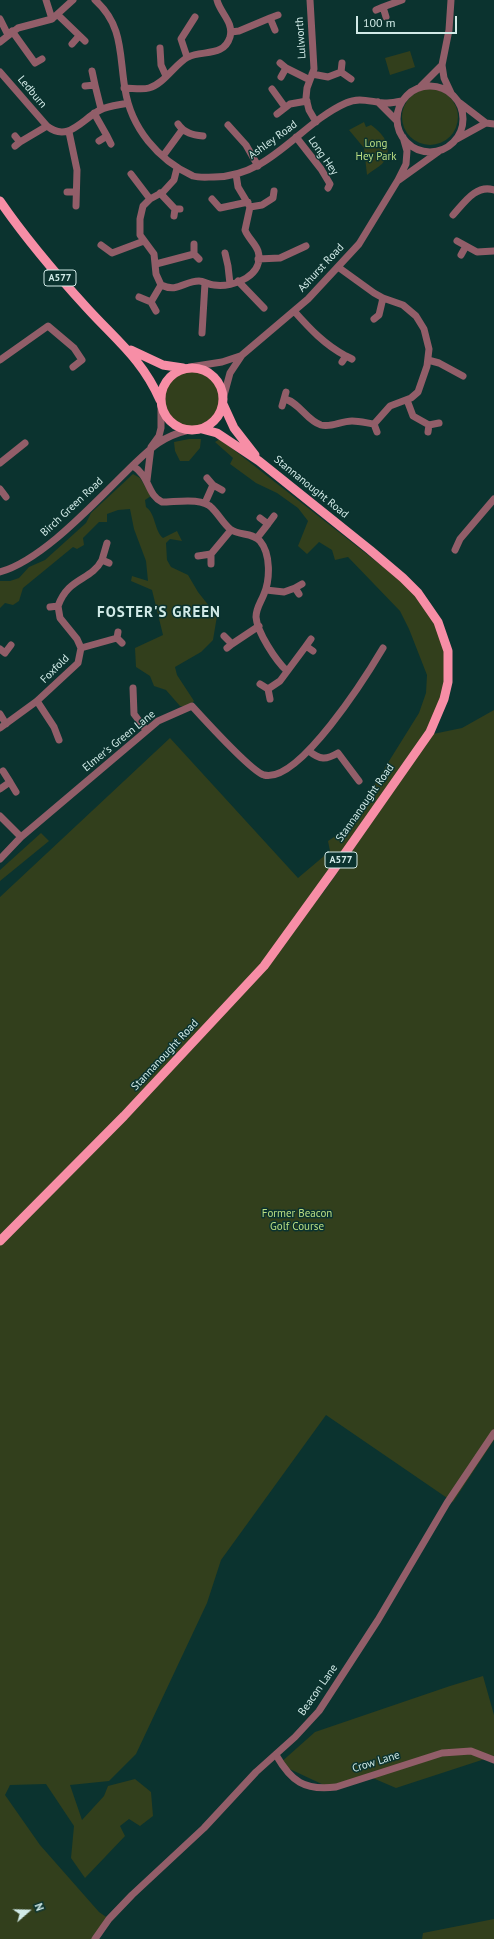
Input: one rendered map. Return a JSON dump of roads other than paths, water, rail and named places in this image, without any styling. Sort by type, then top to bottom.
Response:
[{"type":"main road","name":"A577","points":[[0,201],[57,274],[96,318],[128,348],[150,377],[170,422],[179,428],[189,430],[202,429]]},
{"type":"main road","name":"A577","points":[[128,348],[163,365],[206,371],[219,383],[223,402]]},
{"type":"main road","points":[[161,403],[162,389],[166,380],[174,373],[186,368]]},
{"type":"main road","points":[[202,429],[216,419],[223,402]]},
{"type":"main road","name":"Stannanought Road","points":[[223,402],[234,428],[259,461]]},
{"type":"main road","name":"Stannanought Road","points":[[0,1241],[124,1116],[264,966],[430,732],[444,699],[448,682],[448,651],[438,622],[429,606],[403,578],[259,461],[217,433],[202,429]]},
{"type":"street","points":[[46,0],[55,17],[82,39],[72,44]]},
{"type":"street","points":[[0,42],[10,33],[55,17],[73,0]]},
{"type":"street","points":[[124,88],[150,88],[187,57],[219,50],[228,42],[231,32],[229,23],[221,11],[217,0]]},
{"type":"street","name":"Lulworth","points":[[310,0],[314,69],[307,88],[307,101],[309,110],[316,122]]},
{"type":"street","points":[[386,17],[379,9],[402,0]]},
{"type":"street","points":[[451,0],[443,62],[444,78],[451,93],[459,103],[490,123]]},
{"type":"street","name":"Ashley Road","points":[[99,1],[112,21],[119,36],[124,88],[137,125],[163,156],[177,168],[198,178],[220,177],[236,174],[258,166],[329,112],[345,103],[353,100],[378,102],[402,101]]},
{"type":"street","points":[[231,32],[239,31],[278,15]]},
{"type":"street","points":[[187,57],[181,39],[195,17]]},
{"type":"street","points":[[270,18],[275,30]]},
{"type":"street","name":"Ledburn","points":[[0,19],[35,63],[42,59]]},
{"type":"street","points":[[160,48],[161,65],[166,76]]},
{"type":"street","points":[[443,62],[421,87],[407,95],[402,101],[398,110],[397,120],[403,137],[410,145],[419,150],[429,152],[440,150],[449,146],[456,140],[490,123]]},
{"type":"street","points":[[342,63],[341,72],[350,79]]},
{"type":"street","name":"Lulworth","points":[[281,77],[283,65],[311,77],[328,77],[341,72]]},
{"type":"street","points":[[92,71],[101,109]]},
{"type":"street","name":"Ledburn","points":[[0,72],[47,126]]},
{"type":"street","points":[[85,86],[95,85]]},
{"type":"street","points":[[421,87],[436,86],[451,93]]},
{"type":"street","points":[[272,89],[285,107]]},
{"type":"street","points":[[277,114],[290,104],[307,101]]},
{"type":"street","points":[[378,102],[397,120]]},
{"type":"street","points":[[17,141],[47,126],[52,130],[69,132],[101,109],[128,103]]},
{"type":"street","points":[[456,140],[463,123],[463,114],[459,103]]},
{"type":"street","points":[[94,113],[111,144]]},
{"type":"street","points":[[228,126],[246,144],[258,166]]},
{"type":"street","points":[[163,156],[180,127],[194,135],[203,136]]},
{"type":"street","points":[[69,132],[77,170],[76,206]]},
{"type":"street","points":[[99,141],[107,136]]},
{"type":"street","name":"Long Hey","points":[[296,137],[326,175],[330,184],[328,188]]},
{"type":"street","name":"Ashurst Road","points":[[223,402],[230,373],[242,355],[294,311],[359,244],[398,180],[406,164],[407,151],[403,137]]},
{"type":"street","name":"Ashurst Road","points":[[398,180],[440,150]]},
{"type":"street","points":[[177,168],[174,180],[143,206],[140,219],[140,235],[154,254],[156,274],[161,285],[168,288],[176,288],[199,281],[215,286],[230,284],[248,278],[256,270],[258,259],[255,245],[247,236],[245,230],[249,204],[238,187],[236,174]]},
{"type":"street","points":[[131,174],[133,184],[150,199]]},
{"type":"street","points":[[454,215],[475,192],[481,189],[494,190]]},
{"type":"street","points":[[67,192],[76,192]]},
{"type":"street","points":[[160,193],[177,211]]},
{"type":"street","points":[[212,200],[220,208],[249,204],[262,205],[275,197]]},
{"type":"street","points":[[101,246],[112,253],[144,241]]},
{"type":"street","points":[[457,241],[477,252],[494,251]]},
{"type":"street","points":[[156,264],[196,257],[194,244]]},
{"type":"street","points":[[258,259],[280,258],[306,246]]},
{"type":"street","points":[[461,255],[466,246]]},
{"type":"street","points":[[225,253],[230,284]]},
{"type":"street","points":[[338,267],[354,280],[383,298],[403,305],[416,316],[424,329],[429,349],[428,360],[420,388],[415,396],[390,406],[374,424]]},
{"type":"street","points":[[238,281],[264,308]]},
{"type":"street","points":[[202,333],[205,283]]},
{"type":"street","points":[[151,302],[161,285]]},
{"type":"street","points":[[139,297],[151,302],[156,311]]},
{"type":"street","points":[[374,319],[379,315],[383,298]]},
{"type":"street","points":[[294,311],[319,338],[346,359]]},
{"type":"street","points":[[0,360],[48,326],[74,348],[82,360],[73,367]]},
{"type":"street","name":"Ashurst Road","points":[[186,368],[222,362],[242,355]]},
{"type":"street","points":[[428,360],[439,363],[463,376]]},
{"type":"street","points":[[284,399],[296,404],[310,419],[321,425],[332,425],[354,421],[374,424]]},
{"type":"street","points":[[407,400],[413,416],[429,429],[439,423]]},
{"type":"street","name":"Birch Green Road","points":[[152,447],[159,436],[161,428],[161,403]]},
{"type":"street","points":[[374,424],[377,432]]},
{"type":"street","name":"Birch Green Road","points":[[0,572],[26,561],[40,552],[152,447],[168,436],[189,430]]},
{"type":"street","points":[[0,463],[25,443]]},
{"type":"street","points":[[147,480],[152,447]]},
{"type":"street","points":[[133,466],[142,473],[147,480],[153,495],[162,502],[205,503],[211,506],[231,530],[257,538],[262,543],[267,556],[266,590],[257,610],[256,621],[275,659],[287,671]]},
{"type":"street","points":[[207,478],[213,485],[222,490]]},
{"type":"street","points":[[205,503],[213,485]]},
{"type":"street","points":[[0,489],[6,497]]},
{"type":"street","points":[[455,550],[460,539],[494,499]]},
{"type":"street","points":[[257,538],[274,516]]},
{"type":"street","points":[[260,518],[268,524]]},
{"type":"street","points":[[198,556],[210,554],[231,530]]},
{"type":"street","points":[[50,607],[58,606],[69,587],[106,562],[107,543]]},
{"type":"street","points":[[210,554],[211,564]]},
{"type":"street","points":[[266,590],[284,592],[297,591],[302,584]]},
{"type":"street","name":"Foxfold","points":[[0,714],[3,726],[37,701],[78,664],[81,648],[77,639],[60,618],[58,606]]},
{"type":"street","points":[[224,636],[230,646],[259,626]]},
{"type":"street","name":"Foxfold","points":[[81,648],[119,638]]},
{"type":"street","points":[[268,689],[280,681],[311,639]]},
{"type":"street","points":[[2,653],[11,645]]},
{"type":"street","points":[[306,646],[313,651]]},
{"type":"street","name":"Elmer's Green Lane","points":[[0,859],[22,837],[146,730],[158,721],[192,706],[202,718],[256,771],[263,775],[273,775],[286,769],[309,751],[322,737],[384,648]]},
{"type":"street","points":[[260,684],[268,689],[270,699]]},
{"type":"street","points":[[133,688],[134,714],[146,730]]},
{"type":"street","points":[[37,701],[54,726],[59,740]]},
{"type":"street","points":[[309,751],[322,759],[328,759],[338,753],[358,781]]},
{"type":"street","points":[[3,771],[16,792]]},
{"type":"street","points":[[0,789],[10,782]]},
{"type":"street","points":[[0,816],[22,837]]},
{"type":"street","name":"Beacon Lane","points":[[95,1939],[109,1919],[132,1895],[204,1828],[256,1772],[306,1726],[323,1705],[378,1620],[428,1533],[494,1433]]},
{"type":"street","name":"Crow Lane","points":[[276,1755],[288,1774],[296,1780],[307,1786],[322,1788],[336,1787],[442,1753],[471,1751],[494,1760]]},
{"type":"district","name":"FOSTER'S GREEN","points":[[159,613]]},
{"type":"park label","name":"Long Hey Park","points":[[376,150]]},
{"type":"park label","name":"Former Beacon Golf Course","points":[[297,1220]]}]
